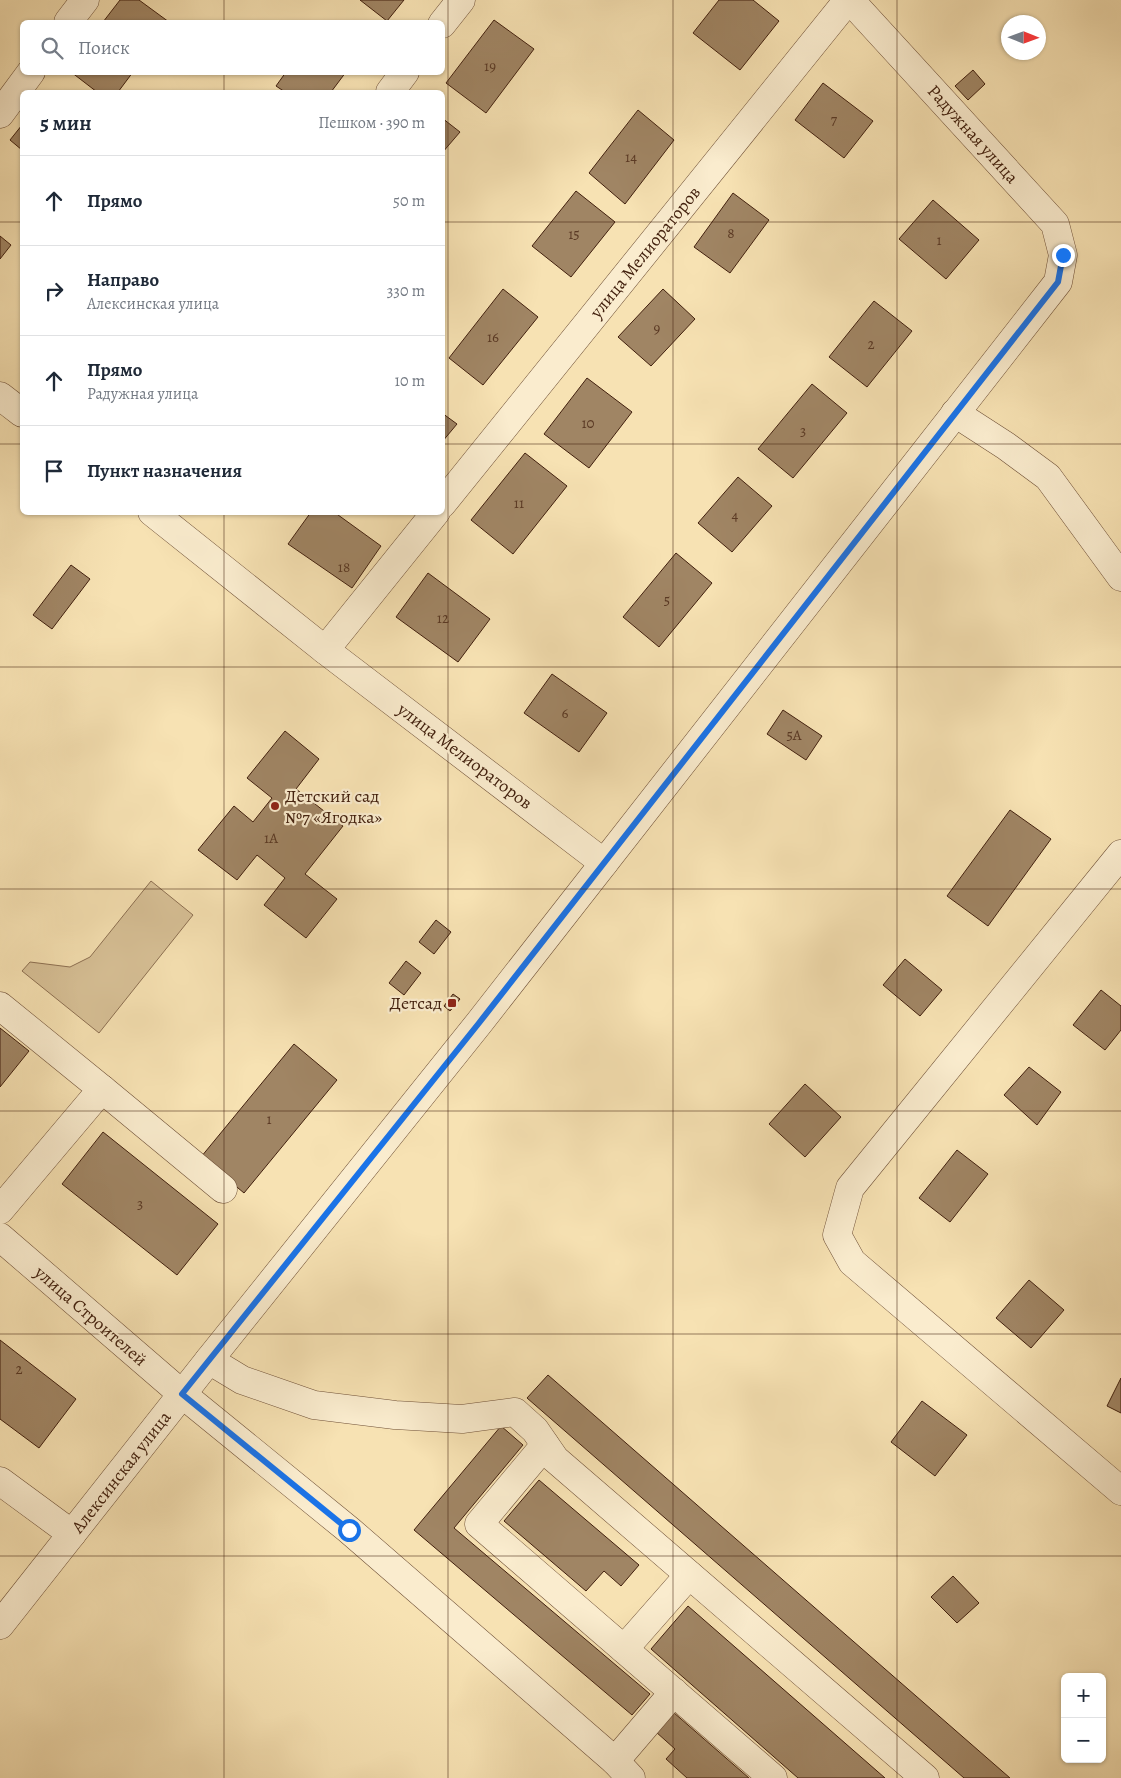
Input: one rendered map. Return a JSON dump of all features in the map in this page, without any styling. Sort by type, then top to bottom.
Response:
[{"type":"street","points":[[70,20],[85,0]]},
{"type":"street","points":[[445,20],[461,0]]},
{"type":"street","name":"Радужная улица","points":[[849,0],[1055,224],[1063,255],[1058,282]]},
{"type":"street","name":"улица Мелиораторов","points":[[445,500],[849,0]]},
{"type":"street","points":[[0,114],[29,75]]},
{"type":"street","points":[[392,90],[403,75]]},
{"type":"street","name":"Алексинская улица","points":[[0,1625],[479,1023],[1058,282]]},
{"type":"street","points":[[0,396],[20,411]]},
{"type":"street","points":[[955,413],[1006,446],[1048,477],[1121,577]]},
{"type":"street","name":"улица Мелиораторов","points":[[156,515],[325,650],[604,863]]},
{"type":"street","points":[[325,650],[434,515]]},
{"type":"street","points":[[1121,854],[850,1188],[837,1235],[852,1262],[1121,1491]]},
{"type":"street","points":[[0,1006],[102,1088],[223,1190]]},
{"type":"street","points":[[0,1210],[102,1088]]},
{"type":"street","name":"улица Строителей","points":[[0,1237],[182,1394],[349,1530],[622,1769]]},
{"type":"street","points":[[209,1360],[242,1380],[314,1405],[395,1415],[462,1419],[515,1412],[535,1430],[555,1459],[925,1778]]},
{"type":"street","points":[[546,1445],[479,1524],[773,1778]]},
{"type":"street","points":[[0,1481],[72,1534]]},
{"type":"street","points":[[624,1649],[689,1575]]},
{"type":"street","points":[[622,1769],[674,1692]]},
{"type":"shaded area","points":[[151,881],[193,915],[99,1033],[22,971],[30,962],[70,967],[90,957]]},
{"type":"building","points":[[120,0],[139,0],[166,20],[105,20]]},
{"type":"building","points":[[360,0],[404,0],[388,20]]},
{"type":"building","points":[[719,0],[753,0],[779,21],[740,70],[693,33]]},
{"type":"building","points":[[494,20],[534,49],[486,113],[446,83]]},
{"type":"building","points":[[973,70],[985,84],[968,100],[955,86]]},
{"type":"building","points":[[75,75],[131,75],[120,90],[94,90]]},
{"type":"building","points":[[284,75],[344,75],[332,90],[282,90],[276,86]]},
{"type":"building","points":[[823,83],[873,121],[844,158],[795,120]]},
{"type":"building","points":[[638,110],[674,140],[625,204],[589,173]]},
{"type":"building","points":[[445,120],[460,132],[445,150]]},
{"type":"building","points":[[20,128],[20,148],[10,140]]},
{"type":"building","points":[[576,191],[615,222],[571,277],[532,246]]},
{"type":"building","points":[[733,193],[769,220],[730,273],[694,247]]},
{"type":"building","points":[[933,200],[979,240],[946,279],[899,239]]},
{"type":"building","points":[[0,236],[11,245],[0,259]]},
{"type":"building","points":[[503,289],[538,317],[483,385],[449,358]]},
{"type":"building","points":[[663,289],[695,319],[651,366],[618,337]]},
{"type":"building","points":[[874,301],[912,331],[867,387],[829,357]]},
{"type":"building","points":[[587,378],[632,412],[589,468],[544,434]]},
{"type":"building","points":[[812,384],[847,413],[793,478],[758,449]]},
{"type":"building","points":[[445,415],[457,424],[445,438]]},
{"type":"building","points":[[525,453],[567,486],[513,554],[471,520]]},
{"type":"building","points":[[738,477],[772,506],[732,552],[698,523]]},
{"type":"building","points":[[309,515],[338,515],[381,546],[352,588],[288,544]]},
{"type":"building","points":[[676,553],[712,583],[659,647],[623,617]]},
{"type":"building","points":[[71,565],[90,579],[52,629],[33,615]]},
{"type":"building","points":[[428,573],[490,619],[458,662],[396,617]]},
{"type":"building","points":[[552,674],[607,713],[579,752],[524,713]]},
{"type":"building","points":[[783,710],[822,736],[806,760],[767,734]]},
{"type":"building","points":[[285,731],[319,759],[296,789],[343,826],[305,874],[337,899],[306,938],[264,905],[285,878],[257,855],[237,880],[198,850],[234,806],[253,822],[272,798],[247,778]]},
{"type":"building","points":[[1010,810],[1051,839],[988,926],[947,896]]},
{"type":"building","points":[[436,920],[451,932],[434,954],[419,942]]},
{"type":"building","points":[[905,959],[942,990],[920,1016],[883,985]]},
{"type":"building","points":[[406,961],[421,973],[404,995],[389,983]]},
{"type":"building","points":[[1101,990],[1121,1006],[1121,1030],[1105,1050],[1073,1025]]},
{"type":"building","points":[[453,994],[460,999],[450,1011],[444,1006]]},
{"type":"building","points":[[0,1028],[29,1051],[0,1087]]},
{"type":"building","points":[[294,1044],[337,1080],[244,1193],[201,1157]]},
{"type":"building","points":[[1029,1067],[1061,1092],[1037,1125],[1004,1095]]},
{"type":"building","points":[[805,1084],[841,1117],[805,1157],[769,1124]]},
{"type":"building","points":[[103,1132],[218,1224],[177,1275],[62,1184]]},
{"type":"building","points":[[957,1150],[988,1174],[950,1222],[919,1198]]},
{"type":"building","points":[[1029,1280],[1064,1310],[1031,1348],[996,1318]]},
{"type":"building","points":[[0,1340],[76,1399],[39,1448],[0,1419]]},
{"type":"building","points":[[548,1375],[1010,1778],[964,1778],[527,1398]]},
{"type":"building","points":[[1121,1378],[1121,1413],[1107,1406]]},
{"type":"building","points":[[922,1401],[967,1435],[935,1476],[891,1442]]},
{"type":"building","points":[[501,1426],[523,1445],[454,1528],[650,1694],[632,1715],[414,1530]]},
{"type":"building","points":[[539,1480],[639,1565],[621,1586],[604,1571],[586,1591],[504,1521]]},
{"type":"building","points":[[953,1576],[979,1603],[957,1623],[931,1597]]},
{"type":"building","points":[[688,1606],[885,1778],[798,1778],[651,1649]]},
{"type":"building","points":[[673,1712],[749,1778],[687,1778],[666,1759],[675,1749],[656,1732]]},
{"type":"place","name":"Детский сад №7 «Ягодка»","points":[[275,806]]},
{"type":"place","name":"Детсад","points":[[452,1003]]},
{"type":"route","points":[[349,1530],[182,1394],[479,1023],[1058,282],[1063,255]]}]
